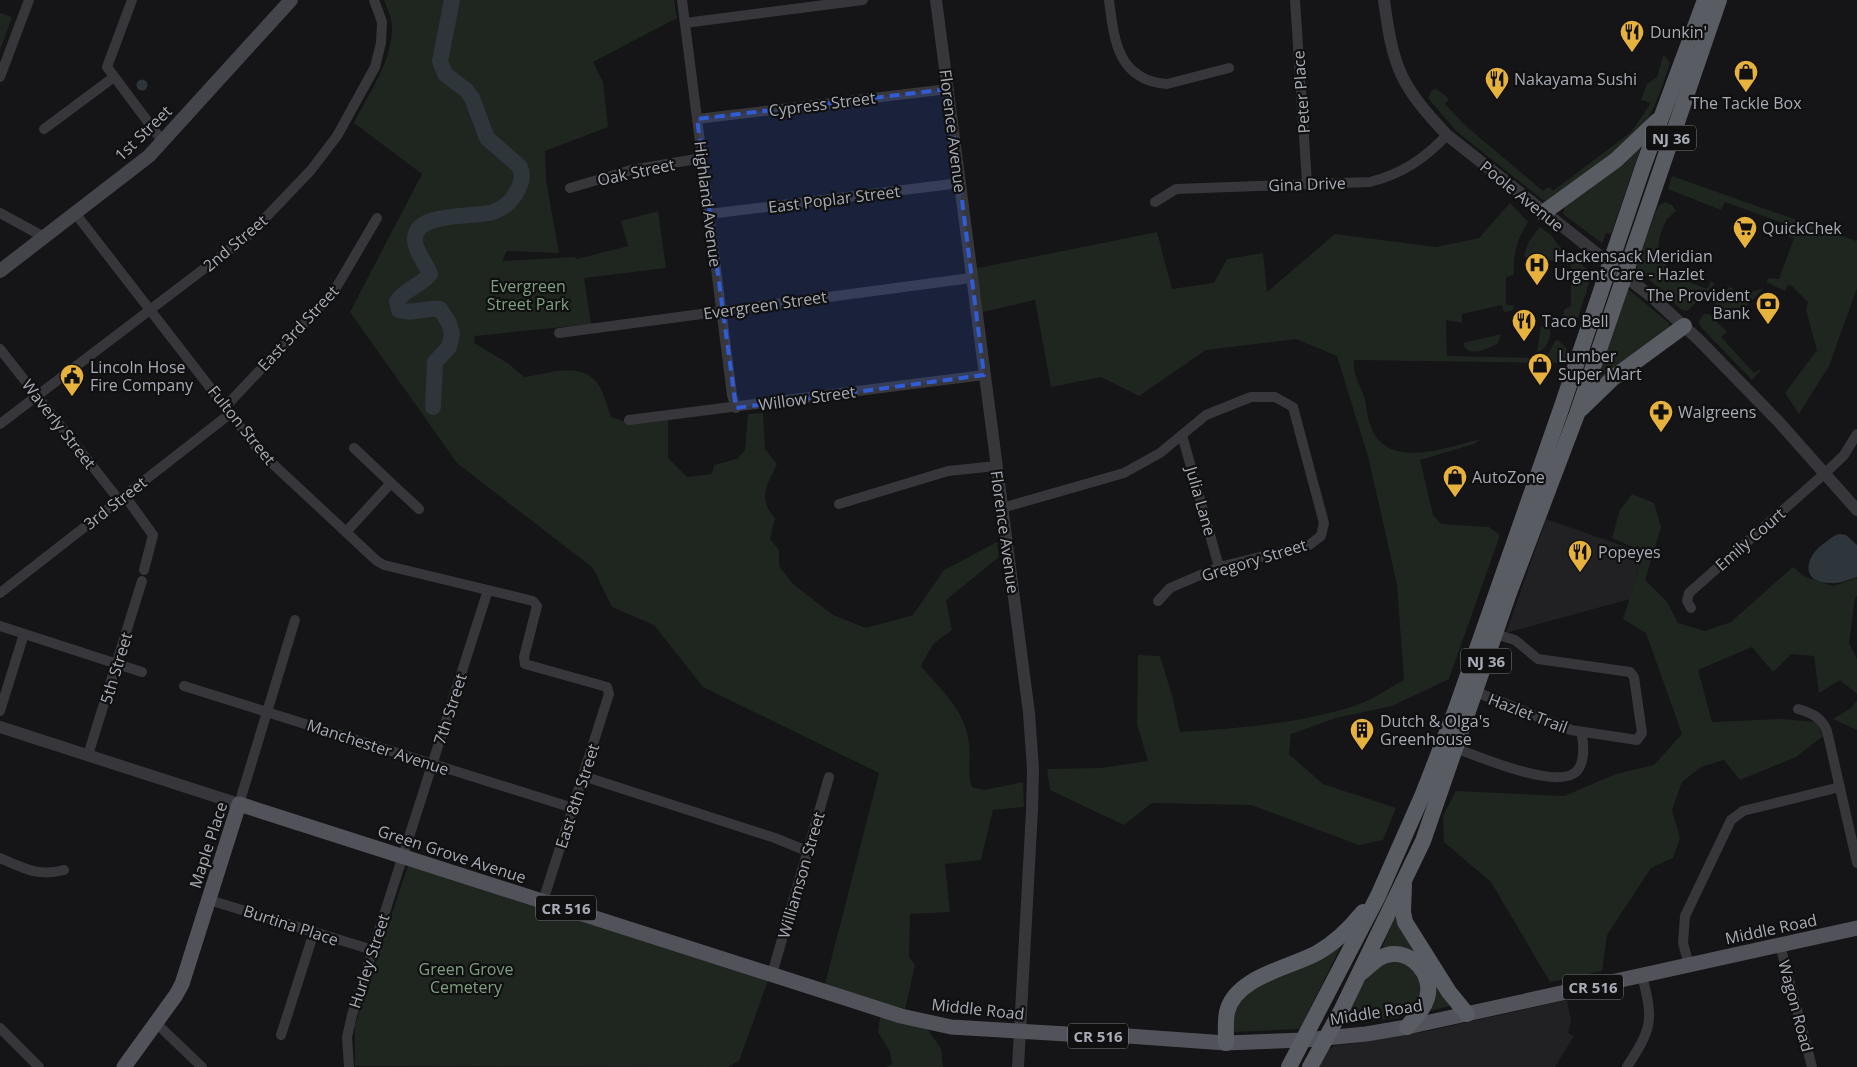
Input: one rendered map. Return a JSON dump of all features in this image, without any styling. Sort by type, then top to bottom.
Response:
[{"type":"highway","name":"NJ 36","points":[[1289,1067],[1378,896],[1423,794],[1456,709],[1561,409],[1609,264],[1705,0]]},
{"type":"highway","name":"NJ 36","points":[[1310,1067],[1328,1037],[1422,841],[1495,634],[1577,414],[1719,0]]},
{"type":"highway","points":[[1543,213],[1616,160],[1637,142],[1662,116]]},
{"type":"highway","points":[[1577,414],[1607,382],[1684,326]]},
{"type":"highway","points":[[1405,877],[1402,912],[1405,922],[1449,992],[1467,1014]]},
{"type":"highway","points":[[1226,1043],[1227,1011],[1238,991],[1252,982],[1318,952],[1344,933],[1378,896]]},
{"type":"highway","points":[[1356,977],[1378,958],[1390,954],[1399,954],[1415,961],[1426,974],[1429,991],[1424,1006],[1407,1027]]},
{"type":"main road","name":"1st Street","points":[[0,271],[149,156],[291,0]]},
{"type":"main road","name":"Green Grove Avenue","points":[[239,804],[893,1013]]},
{"type":"main road","name":"Maple Place","points":[[124,1067],[182,984],[239,804]]},
{"type":"main road","name":"Middle Road","points":[[893,1013],[951,1027],[1226,1043],[1304,1040],[1366,1034],[1407,1027],[1857,928]]},
{"type":"street","points":[[0,77],[29,0]]},
{"type":"street","points":[[132,0],[107,62],[108,67],[163,142]]},
{"type":"street","name":"2nd Street","points":[[0,424],[257,227],[330,148],[375,67],[381,43],[382,22],[374,0]]},
{"type":"street","name":"Highland Avenue","points":[[682,0],[736,408]]},
{"type":"street","points":[[685,23],[862,0]]},
{"type":"street","name":"Florence Avenue","points":[[936,0],[1029,713],[1032,769],[1018,1067]]},
{"type":"street","points":[[1109,0],[1116,48],[1133,72],[1156,83],[1166,84],[1229,68]]},
{"type":"street","name":"Peter Place","points":[[1295,0],[1307,183]]},
{"type":"street","name":"Poole Avenue","points":[[1384,0],[1388,35],[1396,66],[1413,97],[1447,135],[1684,326],[1766,408],[1857,510]]},
{"type":"street","points":[[44,129],[114,77]]},
{"type":"street","name":"Cypress Street","points":[[697,119],[948,89]]},
{"type":"street","name":"Gina Drive","points":[[1155,202],[1176,188],[1370,182],[1391,177],[1427,156],[1447,135]]},
{"type":"street","name":"Oak Street","points":[[570,188],[631,170],[702,158]]},
{"type":"street","name":"East Poplar Street","points":[[709,214],[960,183]]},
{"type":"street","points":[[0,213],[44,237]]},
{"type":"street","name":"Fulton Street","points":[[75,213],[228,410],[274,466],[346,532],[384,565],[538,601],[524,657],[525,664],[602,684],[609,690]]},
{"type":"street","name":"East 3rd Street","points":[[228,410],[339,287],[377,218]]},
{"type":"street","name":"Evergreen Street","points":[[559,334],[971,278]]},
{"type":"street","name":"Waverly Street","points":[[0,349],[153,535],[144,570]]},
{"type":"street","name":"Willow Street","points":[[629,420],[736,408],[984,375]]},
{"type":"street","name":"Gregory Street","points":[[1002,508],[1124,473],[1160,454],[1206,415],[1251,397],[1275,397],[1293,407],[1324,523],[1321,536],[1309,545],[1219,567],[1170,588],[1158,601]]},
{"type":"street","name":"3rd Street","points":[[0,593],[122,498],[228,410]]},
{"type":"street","points":[[1824,474],[1844,454],[1857,434]]},
{"type":"street","name":"Julia Lane","points":[[1182,435],[1219,567]]},
{"type":"street","points":[[354,448],[419,509]]},
{"type":"street","points":[[838,504],[948,471],[996,466]]},
{"type":"street","name":"Emily Court","points":[[1691,608],[1687,601],[1689,593],[1824,474]]},
{"type":"street","points":[[346,532],[391,483]]},
{"type":"street","name":"5th Street","points":[[88,755],[142,581]]},
{"type":"street","name":"7th Street","points":[[403,856],[488,590]]},
{"type":"street","name":"Maple Place","points":[[239,804],[295,620]]},
{"type":"street","points":[[0,626],[142,672]]},
{"type":"street","points":[[0,711],[24,634]]},
{"type":"street","name":"Hazlet Trail","points":[[1476,692],[1542,720],[1581,732],[1637,740],[1642,733],[1633,674],[1630,672],[1538,659],[1515,640],[1495,634]]},
{"type":"street","name":"Manchester Avenue","points":[[184,686],[573,808]]},
{"type":"street","name":"East 8th Street","points":[[543,901],[609,690]]},
{"type":"street","points":[[1798,709],[1811,713],[1824,724],[1857,863]]},
{"type":"street","name":"Green Grove Avenue","points":[[0,728],[239,804]]},
{"type":"street","name":"Hazlet Trail","points":[[1455,748],[1521,769],[1560,778],[1572,775],[1577,770],[1585,745],[1581,732]]},
{"type":"street","points":[[583,776],[775,838],[807,851]]},
{"type":"street","name":"Williamson Street","points":[[772,974],[829,776]]},
{"type":"street","points":[[1689,965],[1683,943],[1685,916],[1731,820],[1743,811],[1840,787]]},
{"type":"street","name":"Hurley Street","points":[[349,1067],[348,1027],[403,856]]},
{"type":"street","points":[[0,858],[35,872],[48,874],[64,870]]},
{"type":"street","name":"Burtina Place","points":[[209,900],[373,950]]},
{"type":"street","points":[[281,1035],[314,932]]},
{"type":"street","name":"Wagon Road","points":[[1780,945],[1812,1067]]},
{"type":"street","points":[[1627,1067],[1642,1044],[1650,1023],[1650,1011],[1642,976]]},
{"type":"street","points":[[156,1023],[202,1067]]},
{"type":"street","points":[[0,1028],[39,1067]]},
{"type":"highlighted area","points":[[948,89],[984,375],[736,408],[697,119]]},
{"type":"shaded area","points":[[142,79],[148,85],[142,91],[136,85]]},
{"type":"shaded area","points":[[1546,519],[1643,553],[1630,599],[1506,633]]},
{"type":"shaded area","points":[[1840,534],[1846,535],[1857,545],[1857,577],[1844,582],[1834,583],[1821,582],[1814,579],[1808,569],[1812,556],[1823,544]]},
{"type":"shaded area","points":[[1567,1000],[1571,1021],[1568,1033],[1574,1036],[1555,1067],[1317,1067],[1327,1051],[1334,1046],[1428,1031]]},
{"type":"green space","name":"Evergreen Street Park","points":[[384,0],[674,0],[677,18],[593,62],[603,82],[608,127],[545,151],[546,180],[559,253],[507,251],[502,261],[574,257],[577,259],[628,246],[621,221],[658,211],[666,268],[584,278],[591,324],[475,336],[474,343],[509,364],[524,377],[564,370],[583,372],[598,384],[604,395],[611,417],[626,422],[668,416],[668,458],[687,477],[712,474],[714,465],[737,459],[745,450],[748,414],[763,413],[765,449],[777,464],[767,485],[765,498],[766,504],[775,518],[770,539],[779,550],[779,566],[793,584],[833,615],[866,628],[913,615],[944,570],[997,542],[999,557],[946,600],[952,630],[933,644],[921,666],[952,702],[963,721],[969,744],[972,787],[984,790],[1023,782],[1024,807],[993,810],[981,860],[945,864],[950,912],[910,914],[909,957],[915,965],[905,1009],[825,984],[879,773],[703,687],[654,625],[612,607],[593,568],[457,463],[350,312],[422,174],[354,123],[379,76],[389,51],[392,23]]},
{"type":"green space","points":[[0,13],[12,17],[0,50]]},
{"type":"green space","points":[[1663,56],[1670,63],[1652,110],[1636,136],[1549,201],[1544,201],[1456,131],[1428,98],[1432,90],[1437,89],[1449,99],[1445,104],[1467,127],[1543,191],[1549,187],[1553,191],[1631,132],[1651,103],[1641,100],[1647,84],[1657,77]]},
{"type":"green space","points":[[1641,147],[1611,234],[1606,233],[1602,243],[1563,214],[1565,204]]},
{"type":"green space","points":[[1672,176],[1856,241],[1857,239],[1857,288],[1829,366],[1799,414],[1785,393],[1817,350],[1806,310],[1808,302],[1792,286],[1788,285],[1785,291],[1766,282],[1769,278],[1779,279],[1794,238],[1785,235],[1788,225],[1725,202],[1721,210],[1668,189]]},
{"type":"green space","points":[[1665,202],[1672,205],[1676,211],[1667,219],[1659,244],[1660,257],[1669,266],[1666,273],[1707,289],[1711,281],[1715,284],[1687,311],[1682,310],[1637,268],[1637,260],[1658,206]]},
{"type":"green space","points":[[1510,203],[1528,222],[1516,247],[1514,275],[1506,277],[1506,305],[1513,305],[1514,308],[1511,311],[1504,312],[1502,305],[1462,314],[1462,323],[1446,320],[1447,356],[1538,358],[1549,353],[1555,341],[1558,340],[1567,349],[1565,363],[1354,360],[1356,377],[1365,400],[1372,429],[1376,437],[1386,446],[1397,451],[1425,452],[1481,439],[1474,444],[1420,460],[1433,515],[1441,524],[1489,527],[1500,535],[1449,679],[1392,706],[1336,718],[1291,734],[1289,754],[1323,784],[1396,808],[1383,840],[1359,845],[1251,805],[1152,803],[1124,825],[1050,790],[1047,769],[1101,768],[1148,761],[1137,724],[1138,655],[1160,656],[1173,699],[1180,732],[1268,724],[1333,712],[1367,701],[1404,680],[1397,585],[1369,460],[1337,356],[1296,339],[1206,350],[1139,396],[1101,377],[1051,387],[1035,300],[974,314],[968,270],[1157,232],[1172,289],[1214,283],[1227,259],[1263,253],[1267,292],[1335,234],[1436,247],[1479,238]]},
{"type":"green space","points":[[1540,227],[1551,235],[1558,245],[1592,273],[1576,324],[1570,325],[1563,319],[1564,310],[1571,306],[1571,259],[1563,263],[1560,261],[1528,259],[1524,256],[1529,241]]},
{"type":"green space","points":[[1729,287],[1733,288],[1730,295],[1745,301],[1749,293],[1764,288],[1732,321],[1714,304]]},
{"type":"green space","points":[[1628,289],[1669,323],[1670,328],[1595,384]]},
{"type":"green space","points":[[1704,314],[1709,314],[1727,332],[1721,337],[1754,373],[1762,368],[1753,379],[1700,326],[1699,321]]},
{"type":"green space","points":[[1541,326],[1549,328],[1550,335],[1546,346],[1537,352]]},
{"type":"green space","points":[[1501,334],[1498,343],[1478,351],[1469,351],[1463,343]]},
{"type":"green space","points":[[1632,494],[1654,503],[1661,527],[1645,580],[1667,602],[1678,623],[1705,631],[1731,622],[1793,567],[1805,577],[1833,586],[1857,578],[1857,596],[1855,598],[1849,643],[1857,659],[1857,694],[1840,680],[1819,693],[1814,656],[1791,654],[1773,672],[1752,647],[1698,670],[1712,722],[1781,719],[1816,722],[1823,736],[1796,757],[1740,780],[1724,760],[1701,767],[1682,782],[1672,810],[1680,838],[1673,858],[1651,868],[1607,935],[1602,971],[1550,982],[1491,882],[1444,842],[1443,816],[1456,791],[1564,796],[1616,774],[1654,765],[1682,734],[1646,633],[1623,619],[1644,552],[1612,538],[1620,510]]},
{"type":"green space","points":[[1857,700],[1857,730],[1833,719],[1851,708]]},
{"type":"green space","name":"Green Grove Cemetery","points":[[408,866],[769,978],[739,1061],[728,1067],[355,1066],[355,1025]]},
{"type":"green space","points":[[1397,912],[1420,955],[1390,947],[1382,948]]},
{"type":"green space","points":[[1343,942],[1300,1029],[1234,1032],[1230,1024],[1241,994]]},
{"type":"green space","points":[[1379,962],[1411,963],[1424,992],[1411,1013],[1397,1018],[1343,1024],[1366,977]]},
{"type":"green space","points":[[1432,979],[1454,1005],[1429,1011]]},
{"type":"green space","points":[[880,1017],[927,1028],[941,1049],[943,1067],[887,1067],[892,1064],[890,1052],[878,1032]]},
{"type":"waterway","points":[[433,407],[435,362],[449,347],[452,334],[449,323],[440,309],[404,311],[399,310],[397,301],[430,274],[416,248],[415,239],[418,230],[425,224],[447,217],[493,212],[505,206],[514,197],[522,178],[520,167],[487,138],[472,98],[466,90],[445,74],[440,61],[452,0]]},
{"type":"place","name":"Dunkin'","points":[[1632,53]]},
{"type":"place","name":"The Tackle Box","points":[[1746,93]]},
{"type":"place","name":"Nakayama Sushi","points":[[1497,100]]},
{"type":"place","name":"QuickChek","points":[[1745,249]]},
{"type":"place","name":"Hackensack Meridian Urgent Care - Hazlet","points":[[1537,286]]},
{"type":"place","name":"The Provident Bank","points":[[1768,325]]},
{"type":"place","name":"Taco Bell","points":[[1524,342]]},
{"type":"place","name":"Lumber Super Mart","points":[[1540,386]]},
{"type":"place","name":"Lincoln Hose Fire Company","points":[[72,397]]},
{"type":"place","name":"Walgreens","points":[[1661,433]]},
{"type":"place","name":"AutoZone","points":[[1455,498]]},
{"type":"place","name":"Popeyes","points":[[1580,573]]},
{"type":"place","name":"Dutch & Olga's Greenhouse","points":[[1362,751]]}]
